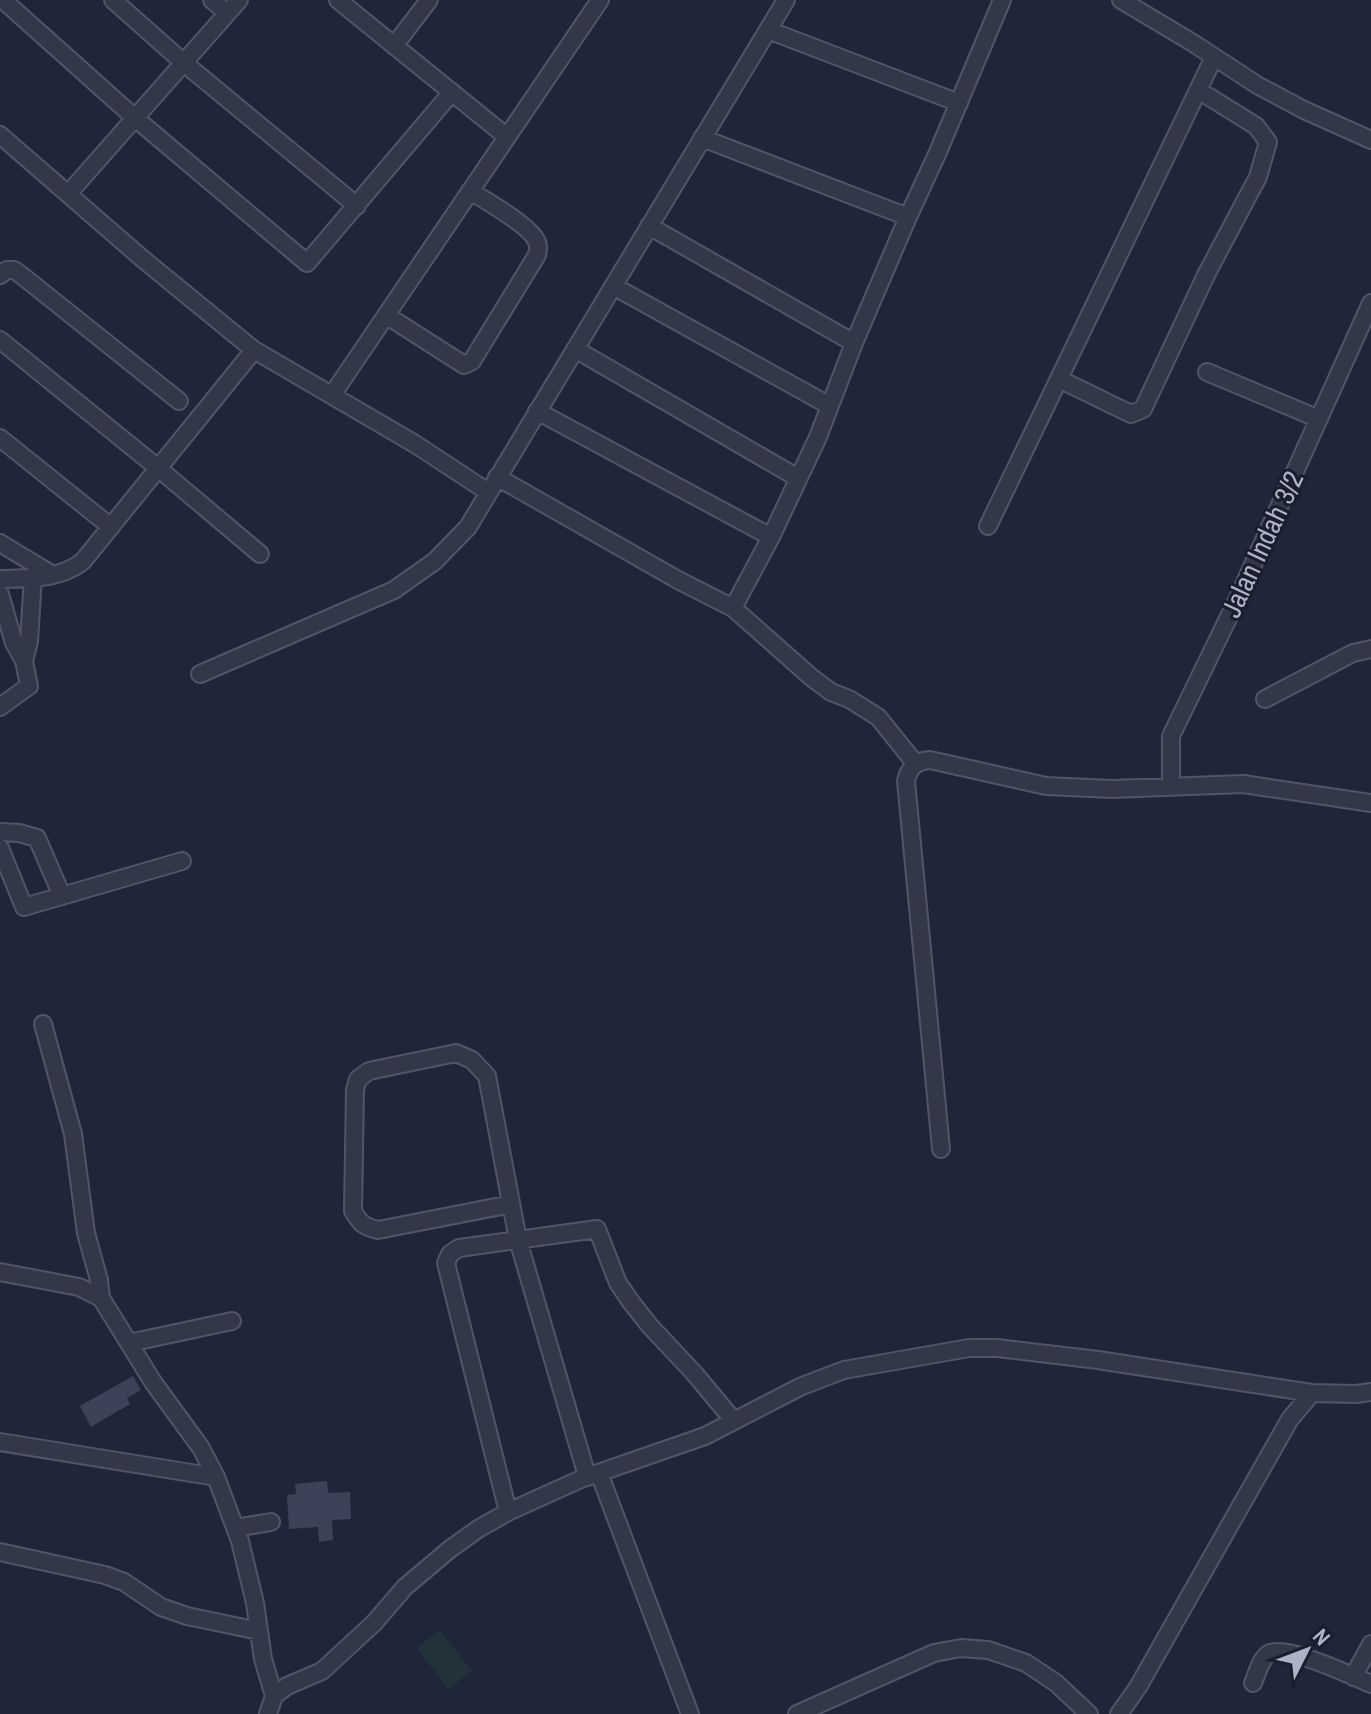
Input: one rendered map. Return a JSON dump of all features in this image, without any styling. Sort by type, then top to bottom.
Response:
[{"type":"street","points":[[3,0],[135,118],[307,263],[452,92]]},
{"type":"street","points":[[113,0],[357,206]]},
{"type":"street","points":[[212,0],[227,13]]},
{"type":"street","points":[[68,194],[239,0]]},
{"type":"street","points":[[338,0],[507,137]]},
{"type":"street","points":[[394,46],[429,0]]},
{"type":"street","points":[[332,395],[600,0]]},
{"type":"street","points":[[200,674],[394,590],[435,561],[468,527],[786,0]]},
{"type":"street","points":[[733,608],[771,537],[818,437],[854,343],[1002,0]]},
{"type":"street","points":[[1121,0],[1257,85],[1371,140]]},
{"type":"street","points":[[768,30],[959,103]]},
{"type":"street","points":[[988,526],[1214,57]]},
{"type":"street","points":[[1059,379],[1131,414],[1143,409],[1207,273],[1258,177],[1268,142],[1256,126],[1198,90]]},
{"type":"street","points":[[0,135],[254,350],[415,444],[488,492]]},
{"type":"street","points":[[702,138],[908,217]]},
{"type":"street","points":[[386,315],[464,365],[472,361],[537,255],[538,248],[537,241],[525,228],[470,191]]},
{"type":"street","points":[[649,226],[854,343]]},
{"type":"street","points":[[0,275],[7,270],[20,274],[179,401]]},
{"type":"street","points":[[613,286],[830,406]]},
{"type":"street","name":"Jalan Indah 3/2","points":[[1171,787],[1171,736],[1238,598],[1371,303]]},
{"type":"street","points":[[0,340],[260,554]]},
{"type":"street","points":[[575,349],[798,478]]},
{"type":"street","points":[[0,579],[53,575],[75,568],[94,549],[254,350]]},
{"type":"street","points":[[1207,372],[1319,419]]},
{"type":"street","points":[[537,411],[771,537]]},
{"type":"street","points":[[0,438],[111,527]]},
{"type":"street","points":[[497,477],[733,608],[792,662],[831,692],[857,703],[878,717],[915,763]]},
{"type":"street","points":[[0,543],[53,575]]},
{"type":"street","points":[[24,661],[29,641],[33,577]]},
{"type":"street","points":[[0,594],[14,643],[24,661],[29,686],[0,707]]},
{"type":"street","points":[[1265,699],[1353,653],[1371,649]]},
{"type":"street","points":[[941,1149],[906,781],[915,763],[930,760],[1046,786],[1112,789],[1243,784],[1371,803]]},
{"type":"street","points":[[0,832],[37,838],[62,896]]},
{"type":"street","points":[[0,848],[24,907],[182,861]]},
{"type":"street","points":[[43,1024],[73,1134],[86,1233],[101,1298],[153,1382],[201,1448],[216,1477],[235,1528],[255,1603],[263,1659],[274,1696]]},
{"type":"street","points":[[511,1204],[378,1230],[367,1228],[353,1211],[355,1090],[358,1079],[369,1071],[456,1053],[472,1060],[487,1076],[518,1240],[593,1474],[690,1714]]},
{"type":"street","points":[[508,1512],[446,1263],[450,1254],[459,1248],[597,1229],[618,1283],[631,1302],[734,1421]]},
{"type":"street","points":[[0,1272],[79,1287],[101,1298]]},
{"type":"street","points":[[129,1343],[232,1321]]},
{"type":"street","points":[[268,1714],[274,1696],[287,1686],[322,1671],[374,1623],[405,1587],[478,1529],[593,1474],[705,1436],[802,1386],[844,1370],[969,1348],[997,1348],[1098,1360],[1312,1393],[1371,1392]]},
{"type":"street","points":[[1119,1714],[1138,1687],[1290,1419],[1312,1393]]},
{"type":"street","points":[[0,1442],[216,1477]]},
{"type":"street","points":[[235,1528],[271,1522]]},
{"type":"street","points":[[0,1552],[105,1575],[124,1582],[161,1607],[187,1616],[259,1631]]},
{"type":"street","points":[[1353,1677],[1371,1644]]},
{"type":"street","points":[[797,1714],[934,1653],[961,1648],[988,1650],[1026,1663],[1056,1683],[1089,1714]]},
{"type":"street","points":[[1253,1683],[1262,1661],[1269,1653],[1282,1650],[1371,1684]]},
{"type":"shaded area","points":[[440,1630],[472,1671],[448,1689],[417,1648]]},
{"type":"building","points":[[133,1376],[141,1390],[127,1398],[130,1404],[91,1427],[80,1406]]},
{"type":"building","points":[[327,1481],[328,1493],[350,1492],[351,1519],[332,1520],[333,1540],[319,1542],[318,1527],[289,1529],[287,1495],[296,1494],[295,1484]]}]
